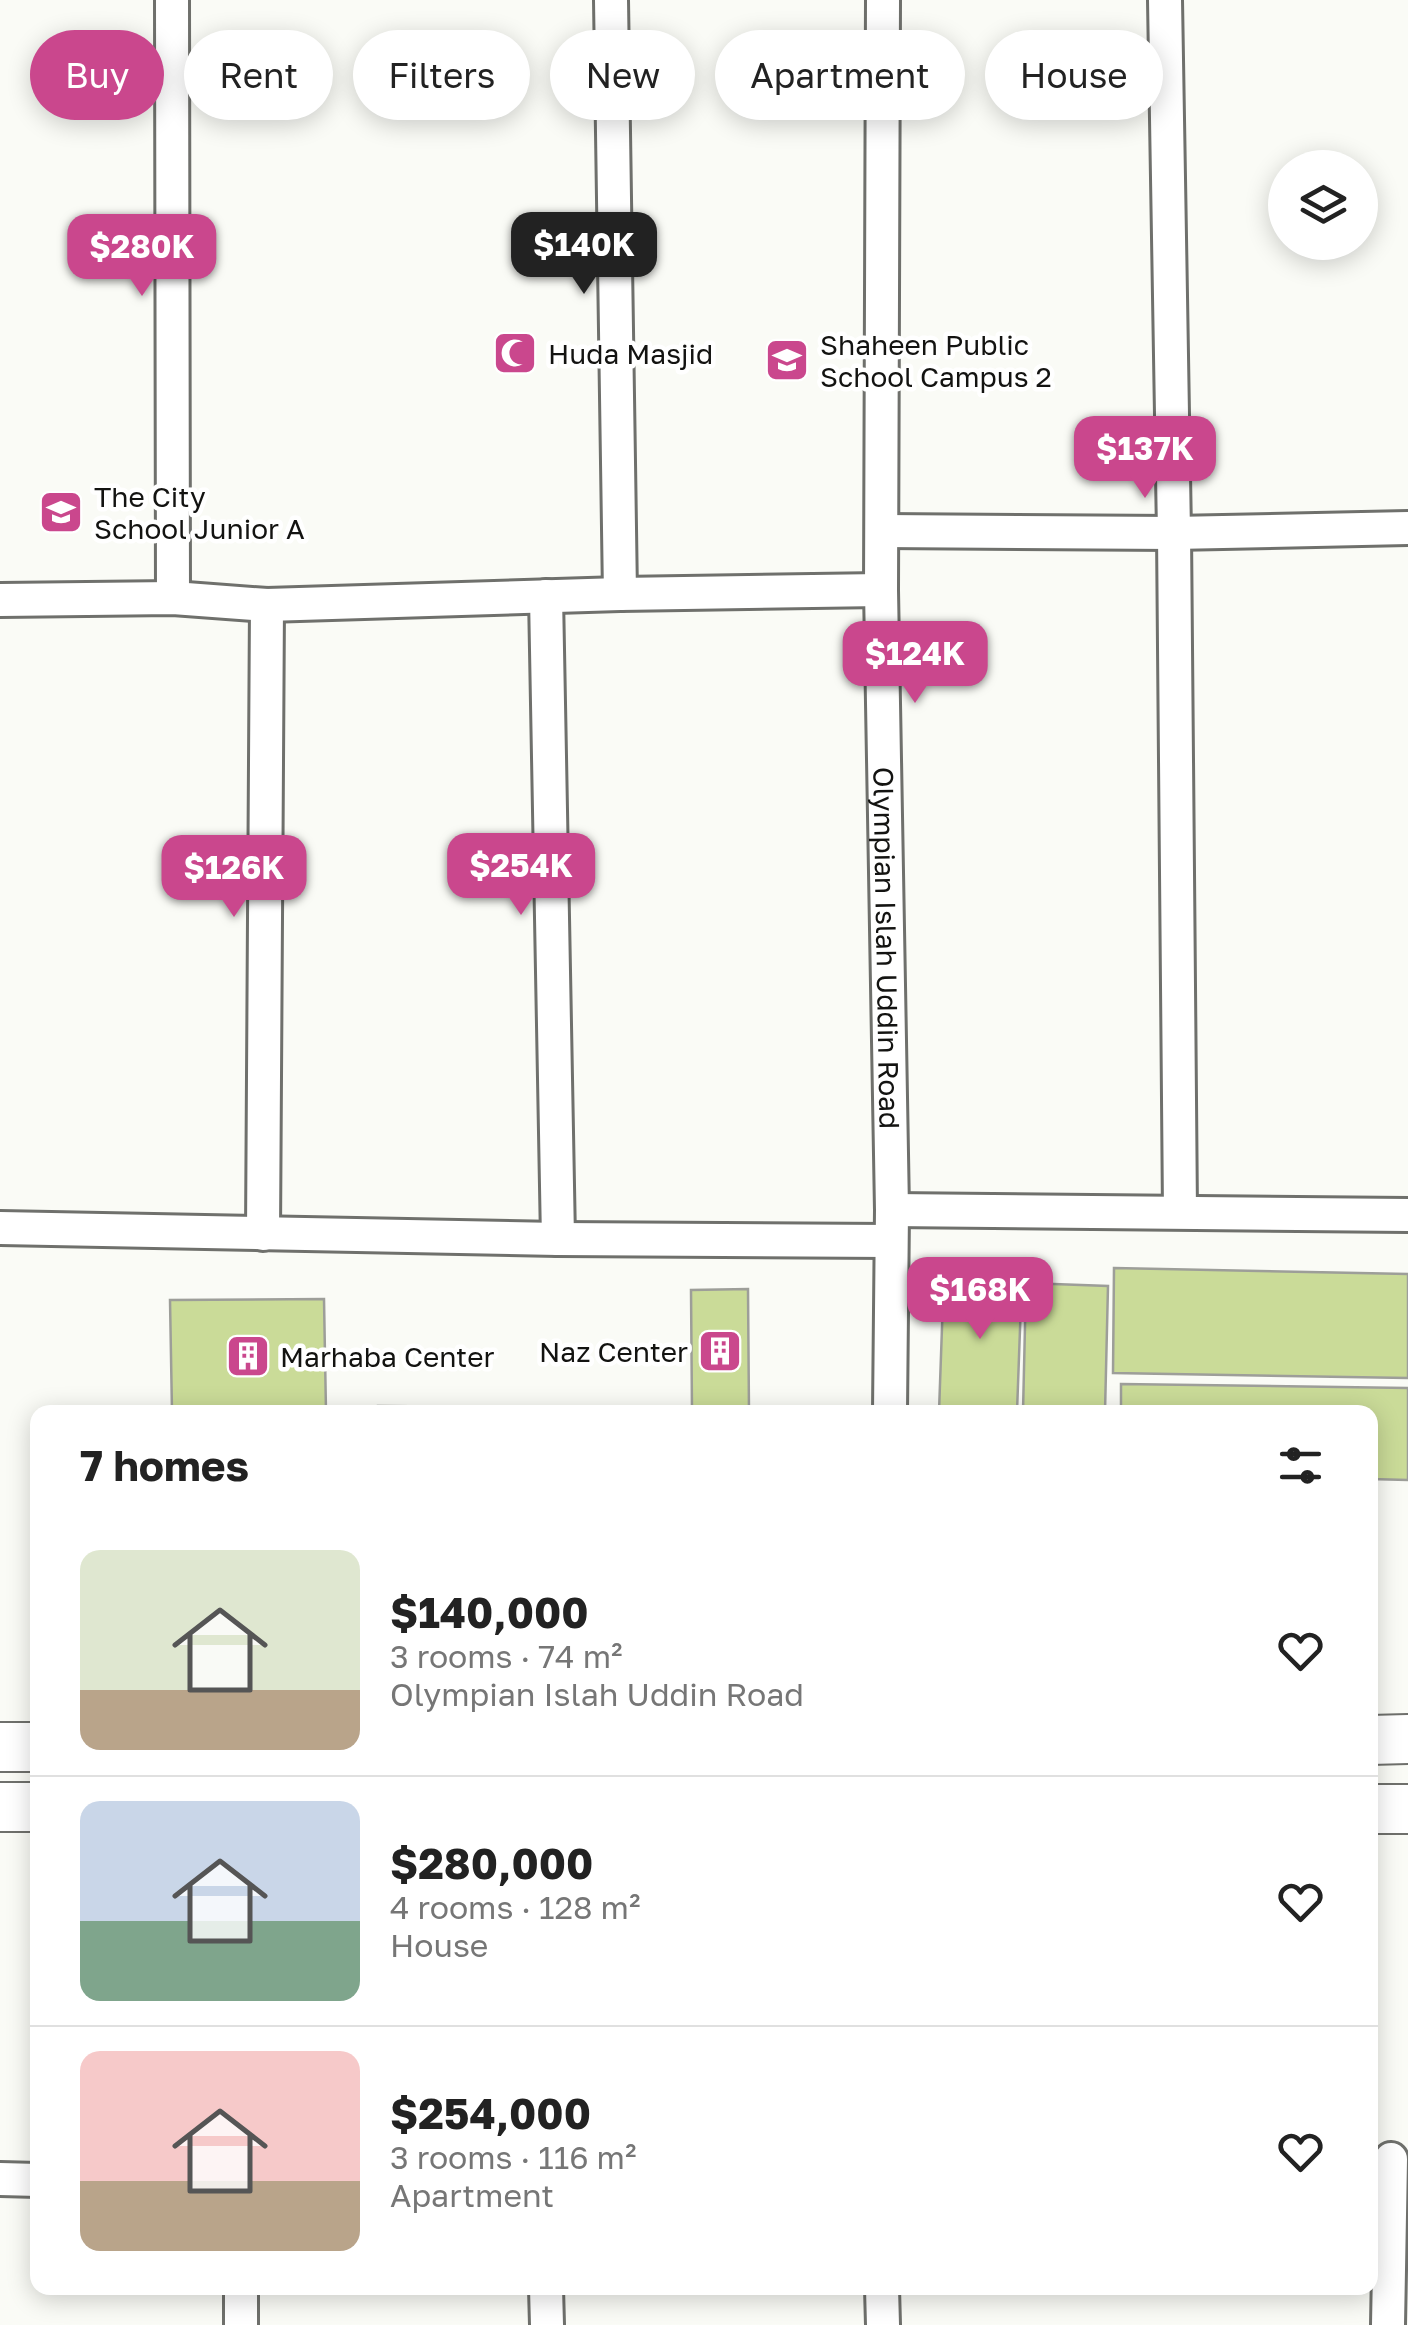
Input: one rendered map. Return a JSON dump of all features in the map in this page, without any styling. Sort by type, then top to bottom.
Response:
[{"type":"main road","points":[[1378,1740],[1408,1740]]},
{"type":"main road","points":[[0,1747],[30,1747]]},
{"type":"main road","points":[[0,1807],[30,1807]]},
{"type":"main road","points":[[1378,1809],[1408,1809]]},
{"type":"street","points":[[172,0],[173,598]]},
{"type":"street","points":[[611,0],[620,594]]},
{"type":"street","name":"Olympian Islah Uddin Road","points":[[883,0],[881,590],[890,1405]]},
{"type":"street","points":[[1165,0],[1180,1212]]},
{"type":"street","points":[[883,531],[1174,533],[1408,528]]},
{"type":"street","points":[[0,600],[173,598],[268,606],[881,590]]},
{"type":"street","points":[[546,596],[558,1240]]},
{"type":"street","points":[[263,1234],[268,606]]},
{"type":"street","points":[[0,1228],[558,1240],[1180,1212],[1408,1215]]},
{"type":"street","points":[[1388,2325],[1390,2159]]},
{"type":"street","points":[[0,2179],[30,2180]]},
{"type":"street","points":[[240,2325],[241,2295]]},
{"type":"street","points":[[546,2295],[546,2325]]},
{"type":"street","points":[[882,2295],[883,2325]]},
{"type":"building","points":[[1114,1268],[1408,1274],[1408,1378],[1113,1373]]},
{"type":"building","points":[[944,1271],[1022,1274],[1017,1405],[939,1405]]},
{"type":"building","points":[[1026,1283],[1108,1286],[1105,1405],[1023,1405]]},
{"type":"building","name":"Naz Center","points":[[748,1289],[749,1405],[692,1405],[691,1290]]},
{"type":"building","name":"Marhaba Center","points":[[324,1299],[326,1405],[172,1405],[170,1300]]},
{"type":"building","points":[[1121,1384],[1408,1388],[1408,1480],[1378,1479],[1378,1405],[1121,1405]]},
{"type":"place","name":"Huda Masjid","points":[[515,353]]},
{"type":"place","name":"Shaheen Public School Campus 2","points":[[787,360]]},
{"type":"place","name":"The City School Junior A","points":[[61,512]]},
{"type":"place","name":"Naz Center","points":[[720,1351]]},
{"type":"place","name":"Marhaba Center","points":[[248,1356]]}]
